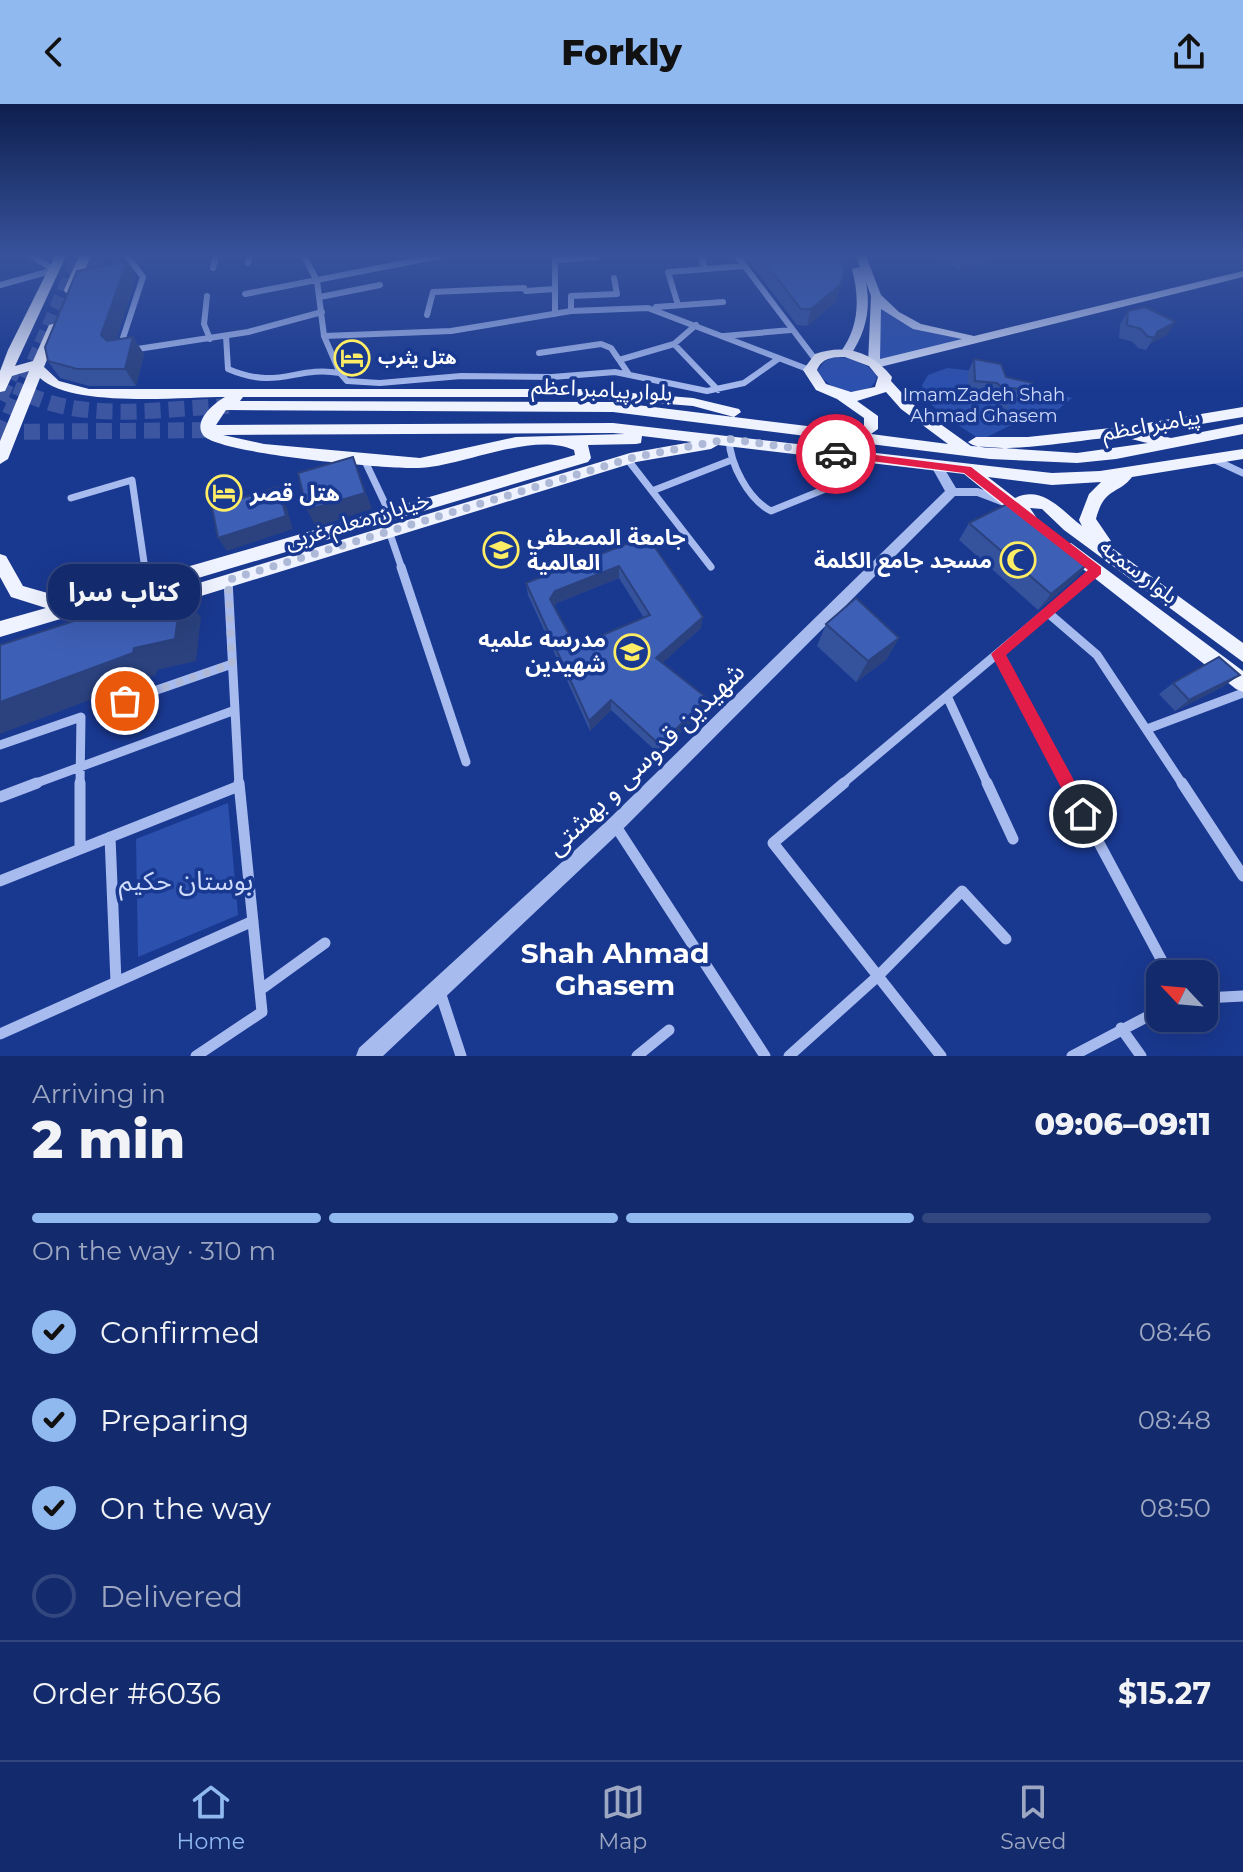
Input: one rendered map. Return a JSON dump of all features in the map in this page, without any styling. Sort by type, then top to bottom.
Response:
[{"type":"main road","points":[[0,388],[40,300]]},
{"type":"main road","points":[[1,460],[66,300]]},
{"type":"main road","points":[[846,353],[861,329],[861,300]]},
{"type":"main road","points":[[875,363],[876,300]]},
{"type":"main road","points":[[880,300],[891,314],[914,326],[978,338]]},
{"type":"main road","points":[[846,437],[871,429],[873,422],[871,416],[816,383],[812,365],[834,353],[846,353],[875,363],[1134,300]]},
{"type":"main road","points":[[834,394],[866,396],[874,393],[906,364],[1167,300]]},
{"type":"main road","name":"بلوار سمیه","points":[[875,363],[906,406],[947,437],[1017,508],[1243,683]]},
{"type":"main road","points":[[6,373],[20,367],[37,366]]},
{"type":"main road","points":[[37,366],[54,384],[89,393],[461,391],[623,395],[719,406],[754,423]]},
{"type":"main road","points":[[250,394],[228,401],[216,410],[208,422],[208,431],[215,438],[264,449],[364,461],[420,463],[516,442],[701,437]]},
{"type":"main road","name":"بلوار پیامبر اعظم","points":[[229,406],[613,407],[846,437],[969,461],[1000,474]]},
{"type":"main road","points":[[947,437],[1028,442],[1120,432],[1243,412]]},
{"type":"main road","name":"بلوار پیامبر اعظم","points":[[217,430],[613,428],[729,439],[937,466],[969,461]]},
{"type":"main road","name":"پیامبر اعظم","points":[[969,461],[990,454],[1077,458],[1243,429]]},
{"type":"main road","points":[[1120,432],[1171,443]]},
{"type":"main road","name":"خیابان معلم غربی","points":[[0,629],[148,588],[215,563],[389,512],[576,465],[628,460],[729,439]]},
{"type":"main road","points":[[570,442],[581,447],[576,465]]},
{"type":"main road","points":[[990,454],[1028,442]]},
{"type":"main road","name":"پیامبر اعظم","points":[[1000,474],[1052,479],[1142,471],[1243,454]]},
{"type":"main road","points":[[1216,458],[1243,466]]},
{"type":"main road","name":"خیابان معلم غربی","points":[[138,608],[390,534],[576,465]]},
{"type":"main road","points":[[1117,559],[1092,531],[1087,520],[1090,507],[1095,495],[1114,481],[1142,471]]},
{"type":"main road","points":[[1017,508],[1022,501],[1047,504],[1070,526],[1117,559]]},
{"type":"main road","name":"بلوار سمیه","points":[[1117,559],[1243,654]]},
{"type":"main road","points":[[0,561],[17,592],[73,608]]},
{"type":"street","points":[[135,300],[118,352],[226,336],[322,312]]},
{"type":"street","points":[[207,300],[204,324],[210,339]]},
{"type":"street","points":[[320,300],[324,336],[340,373],[347,381],[374,385],[413,379],[628,373],[691,391],[718,390],[742,385],[765,372],[778,359]]},
{"type":"street","points":[[427,315],[431,300]]},
{"type":"street","points":[[554,300],[555,314]]},
{"type":"street","points":[[571,300],[571,311]]},
{"type":"street","points":[[677,300],[678,305]]},
{"type":"street","points":[[769,300],[812,365]]},
{"type":"street","points":[[324,336],[451,331],[571,311],[723,302]]},
{"type":"street","points":[[648,308],[778,359],[812,365]]},
{"type":"street","points":[[619,360],[674,344],[696,325]]},
{"type":"street","points":[[723,336],[791,330]]},
{"type":"street","points":[[226,336],[228,369],[248,377],[267,380],[323,370],[340,373]]},
{"type":"street","points":[[539,353],[601,344],[611,348],[628,373]]},
{"type":"street","points":[[674,344],[718,390]]},
{"type":"street","points":[[729,439],[729,461],[761,505],[772,512],[781,511],[821,489],[845,481]]},
{"type":"street","points":[[1216,458],[1243,473]]},
{"type":"street","points":[[628,460],[711,567]]},
{"type":"street","points":[[364,461],[389,512]]},
{"type":"street","points":[[652,491],[729,461]]},
{"type":"street","points":[[937,466],[952,492],[978,492],[1017,508]]},
{"type":"street","points":[[71,498],[132,480],[148,588]]},
{"type":"street","name":"شهیدین قدوسی و بهشتی","points":[[367,1056],[615,825],[952,492]]},
{"type":"street","points":[[390,534],[466,762]]},
{"type":"street","points":[[941,1056],[773,843],[1097,570]]},
{"type":"street","points":[[196,1056],[262,1012],[239,786],[228,580]]},
{"type":"street","points":[[1047,612],[1097,655],[1243,876]]},
{"type":"street","points":[[998,654],[1162,960]]},
{"type":"street","points":[[125,701],[232,664]]},
{"type":"street","points":[[1147,729],[1243,693]]},
{"type":"street","points":[[947,696],[1013,839]]},
{"type":"street","points":[[0,797],[235,710]]},
{"type":"street","points":[[0,745],[81,717],[80,849]]},
{"type":"street","points":[[0,881],[239,786]]},
{"type":"street","points":[[615,825],[765,1056]]},
{"type":"street","points":[[110,837],[116,982]]},
{"type":"street","points":[[789,1056],[878,976],[962,891],[1006,939]]},
{"type":"street","points":[[0,1034],[253,921]]},
{"type":"street","points":[[260,990],[325,943]]},
{"type":"street","points":[[439,991],[461,1056]]},
{"type":"street","points":[[1218,997],[1243,996]]},
{"type":"street","points":[[1072,1056],[1146,1016]]},
{"type":"street","points":[[1121,1028],[1141,1056]]},
{"type":"street","points":[[637,1056],[669,1030]]},
{"type":"green space","points":[[876,300],[881,300],[902,320],[978,338],[876,363]]},
{"type":"green space","points":[[832,358],[862,363],[877,376],[873,384],[867,390],[858,392],[838,389],[829,384],[818,370]]},
{"type":"green space","name":"ImamZadeh Shah Ahmad Ghasem","points":[[947,368],[975,371],[1072,398],[1049,417],[1017,422],[981,440],[944,416],[923,397],[922,385],[928,375]]},
{"type":"green space","name":"بوستان حکیم","points":[[228,803],[238,915],[138,957],[136,839]]},
{"type":"building","points":[[65,300],[113,300],[101,335],[107,341],[133,337],[125,369],[77,369],[48,361],[45,347]]},
{"type":"building","points":[[794,300],[821,300],[811,309],[801,309]]},
{"type":"building","points":[[1145,307],[1176,322],[1157,332],[1155,338],[1127,325],[1128,311]]},
{"type":"building","points":[[974,359],[1001,364],[1006,377],[1033,383],[1032,390],[1010,388],[1013,398],[997,383],[975,381]]},
{"type":"building","points":[[353,457],[365,493],[307,510],[298,473]]},
{"type":"building","points":[[278,487],[286,516],[218,538],[212,507]]},
{"type":"building","points":[[1011,502],[1090,562],[1051,594],[969,523]]},
{"type":"building","name":"مدرسه علمیه شهیدین","points":[[647,536],[703,617],[656,658],[707,698],[660,745],[611,700],[589,721],[526,583]],"holes":[[[619,566],[650,615],[584,643],[571,638],[550,599],[555,591]]]},
{"type":"building","points":[[181,593],[175,639],[134,648],[133,653],[0,702],[0,645],[111,609]]},
{"type":"building","points":[[856,598],[899,638],[868,661],[826,624]]},
{"type":"building","points":[[1219,657],[1240,675],[1189,700],[1173,683]]},
{"type":"tunnel","points":[[20,390],[59,300]]},
{"type":"tunnel","points":[[0,400],[14,372]]},
{"type":"tunnel","points":[[18,396],[20,390]]},
{"type":"tunnel","points":[[20,390],[28,394]]},
{"type":"tunnel","points":[[2,432],[19,394]]},
{"type":"tunnel","points":[[28,394],[50,403],[100,411],[229,406]]},
{"type":"tunnel","points":[[2,432],[217,430]]},
{"type":"tunnel","points":[[0,437],[2,432]]},
{"type":"way so far","points":[[125,701],[232,664],[228,580],[390,534],[635,457],[729,439],[836,454]]},
{"type":"place","name":"هتل یثرب","points":[[352,358]]},
{"type":"place","name":"هتل قصر","points":[[224,493]]},
{"type":"place","name":"جامعة المصطفی العالمیة","points":[[501,550]]},
{"type":"place","name":"مسجد جامع الکلمة","points":[[1018,560]]},
{"type":"place","name":"مدرسه علمیه شهیدین","points":[[632,652]]},
{"type":"place","name":"کتاب سرا","points":[[125,701]]},
{"type":"district","name":"Shah Ahmad Ghasem","points":[[615,969]]},
{"type":"route","points":[[836,454],[967,469],[1097,570],[998,654],[1083,814]]}]
